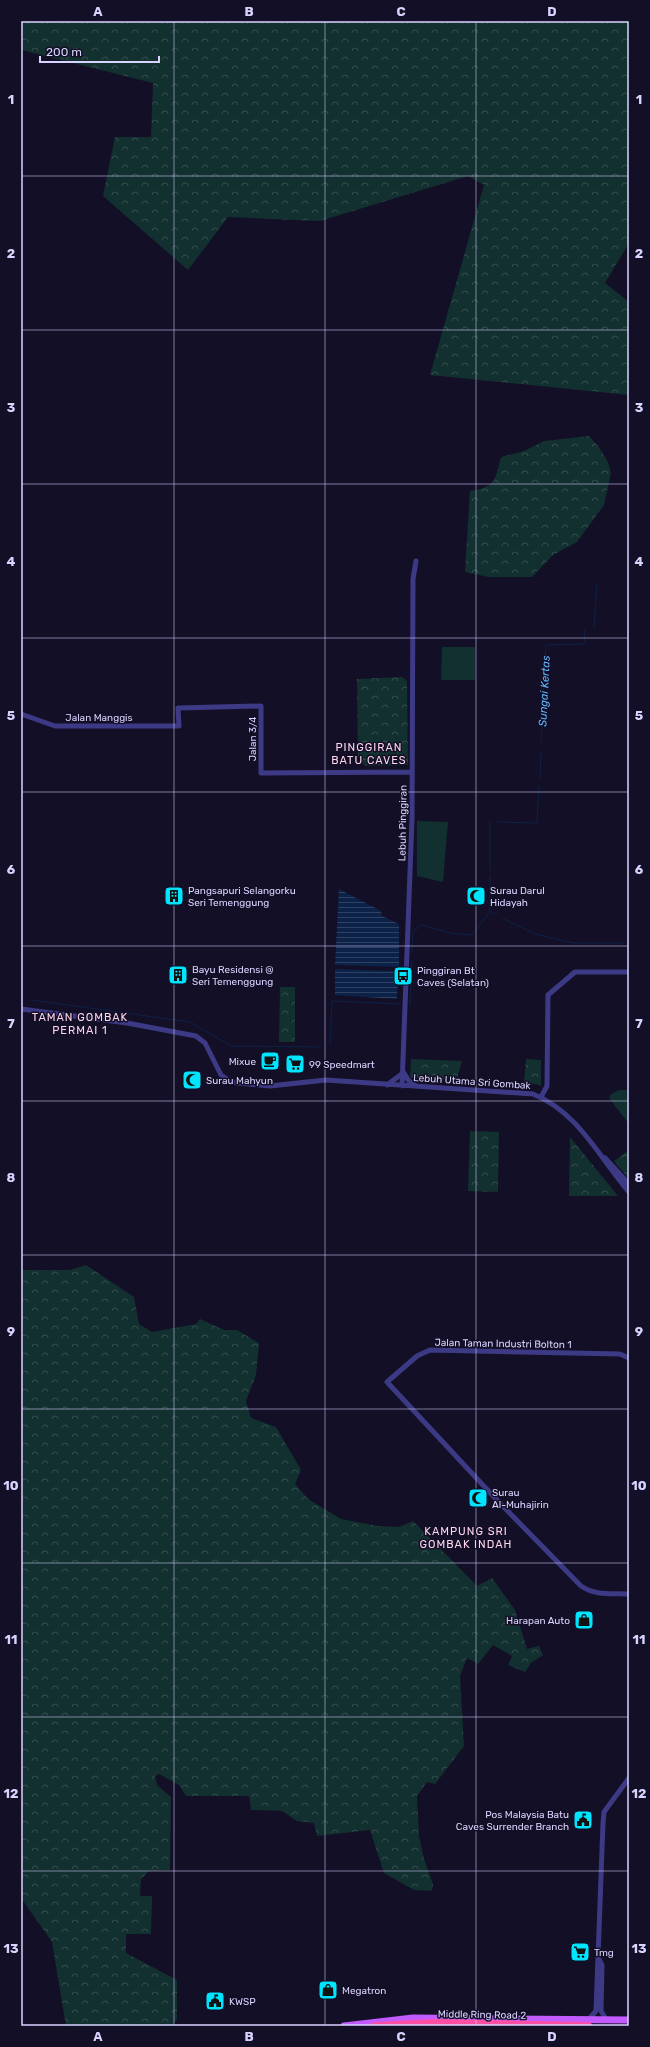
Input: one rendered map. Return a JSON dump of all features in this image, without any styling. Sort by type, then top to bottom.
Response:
[{"type":"highway","name":"Middle Ring Road 2","points":[[376,2026],[428,2023],[589,2022]]},
{"type":"main road","points":[[344,2026],[401,2018],[480,2018],[589,2022],[606,2019],[629,2020]]},
{"type":"main road","points":[[480,2018],[486,2021],[488,2026]]},
{"type":"street","name":"Lebuh Pinggiran","points":[[402,1086],[412,772],[411,638],[413,579],[416,561]]},
{"type":"street","name":"Jalan 3/4","points":[[178,726],[178,708],[261,706],[261,773],[412,772]]},
{"type":"street","name":"Jalan Manggis","points":[[21,714],[55,726],[178,726]]},
{"type":"street","points":[[541,1097],[547,1086],[548,995],[575,972],[629,972]]},
{"type":"street","name":"Lebuh Utama Sri Gombak","points":[[21,1009],[127,1023],[196,1036],[205,1043],[221,1074],[230,1081],[270,1086],[326,1080],[385,1086],[418,1086],[524,1092],[541,1097],[575,1122],[629,1184]]},
{"type":"street","points":[[385,1086],[400,1077],[403,1073],[408,1080],[418,1086]]},
{"type":"street","name":"Lebuh Utama Sri Gombak","points":[[597,1149],[610,1169],[629,1192]]},
{"type":"street","name":"Jalan Taman Industri Bolton 1","points":[[629,1358],[620,1354],[430,1350],[417,1356],[387,1382],[494,1497],[581,1586],[589,1592],[629,1594]]},
{"type":"street","points":[[589,2022],[596,2011],[604,1812],[629,1778]]},
{"type":"street","points":[[599,1959],[602,1966],[601,2011],[606,2019]]},
{"type":"green space","points":[[21,21],[629,21],[629,243],[605,283],[629,302],[629,395],[430,375],[484,185],[468,176],[320,221],[228,217],[188,270],[103,196],[115,137],[151,137],[153,83],[21,50]]},
{"type":"green space","points":[[589,436],[598,446],[608,462],[611,473],[604,505],[577,542],[553,555],[532,577],[489,577],[465,572],[470,491],[485,487],[493,482],[501,457],[524,451],[544,441]]},
{"type":"green space","points":[[442,647],[475,647],[475,680],[441,680]]},
{"type":"green space","points":[[402,677],[407,681],[408,765],[365,766],[358,757],[357,679]]},
{"type":"green space","points":[[417,821],[448,822],[443,882],[417,876]]},
{"type":"green space","points":[[280,987],[295,987],[295,1042],[279,1042]]},
{"type":"green space","points":[[411,1059],[462,1061],[457,1078],[454,1079],[410,1078]]},
{"type":"green space","points":[[526,1059],[541,1060],[541,1086],[524,1083]]},
{"type":"green space","points":[[619,1090],[629,1090],[629,1124],[609,1098],[611,1094]]},
{"type":"green space","points":[[470,1131],[499,1132],[498,1192],[468,1191]]},
{"type":"green space","points":[[570,1137],[618,1196],[569,1196]]},
{"type":"green space","points":[[629,1150],[629,1179],[614,1161]]},
{"type":"green space","points":[[86,1265],[134,1297],[139,1324],[152,1332],[196,1324],[200,1319],[224,1330],[237,1330],[259,1343],[256,1375],[246,1401],[251,1418],[276,1427],[301,1470],[295,1484],[308,1499],[341,1519],[378,1526],[399,1527],[413,1521],[477,1586],[492,1578],[515,1610],[527,1649],[539,1646],[543,1655],[531,1663],[525,1672],[508,1665],[512,1656],[493,1645],[478,1664],[467,1658],[460,1676],[464,1746],[435,1784],[427,1782],[417,1796],[419,1836],[424,1859],[433,1884],[432,1891],[414,1890],[384,1873],[370,1830],[317,1836],[314,1823],[297,1821],[282,1811],[251,1810],[249,1796],[186,1796],[179,1785],[159,1774],[155,1776],[157,1785],[171,1797],[170,1870],[149,1871],[141,1879],[140,1896],[152,1896],[151,1934],[126,1934],[126,1953],[177,1980],[177,2020],[170,2026],[66,2026],[52,1942],[21,1898],[21,1270],[70,1270]]},
{"type":"water","points":[[339,889],[381,911],[382,916],[399,924],[399,967],[335,965]]},
{"type":"water","points":[[335,969],[398,971],[397,999],[335,995]]},
{"type":"waterway","name":"Sungai Kertas","points":[[594,628],[597,583]]},
{"type":"waterway","name":"Sungai Kertas","points":[[541,744],[546,645],[584,644],[585,628]]},
{"type":"waterway","points":[[540,780],[541,752]]},
{"type":"waterway","name":"Sungai Kertas","points":[[498,822],[537,823],[539,786]]},
{"type":"waterway","name":"Sungai Kertas","points":[[490,822],[490,870]]},
{"type":"waterway","name":"Sungai Kertas","points":[[412,952],[413,931],[422,925],[450,933],[470,935],[474,933],[490,911],[490,875]]},
{"type":"waterway","name":"Sungai Kertas","points":[[490,911],[496,914]]},
{"type":"waterway","points":[[502,918],[535,934],[573,943],[623,943]]},
{"type":"waterway","name":"Sungai Kertas","points":[[410,1005],[412,961]]},
{"type":"waterway","name":"Sungai Kertas","points":[[32,1000],[190,1022],[231,1046],[321,1047]]},
{"type":"waterway","name":"Sungai Kertas","points":[[330,1044],[332,1001],[401,1004]]},
{"type":"place","name":"Pangsapuri Selangorku Seri Temenggung","points":[[174,896]]},
{"type":"place","name":"Surau Darul Hidayah","points":[[476,896]]},
{"type":"place","name":"Bayu Residensi @ Seri Temenggung","points":[[178,975]]},
{"type":"place","name":"Pinggiran Bt Caves (Selatan)","points":[[403,976]]},
{"type":"place","name":"Mixue","points":[[270,1061]]},
{"type":"place","name":"99 Speedmart","points":[[295,1064]]},
{"type":"place","name":"Surau Mahyun","points":[[192,1080]]},
{"type":"place","name":"Surau Al-Muhajirin","points":[[478,1498]]},
{"type":"place","name":"Harapan Auto","points":[[584,1620]]},
{"type":"place","name":"Pos Malaysia Batu Caves Surrender Branch","points":[[583,1820]]},
{"type":"place","name":"Tmg","points":[[580,1952]]},
{"type":"place","name":"Megatron","points":[[328,1990]]},
{"type":"place","name":"KWSP","points":[[215,2001]]},
{"type":"district","name":"PINGGIRAN BATU CAVES","points":[[369,753]]},
{"type":"district","name":"TAMAN GOMBAK PERMAI 1","points":[[80,1023]]},
{"type":"district","name":"KAMPUNG SRI GOMBAK INDAH","points":[[466,1537]]}]
